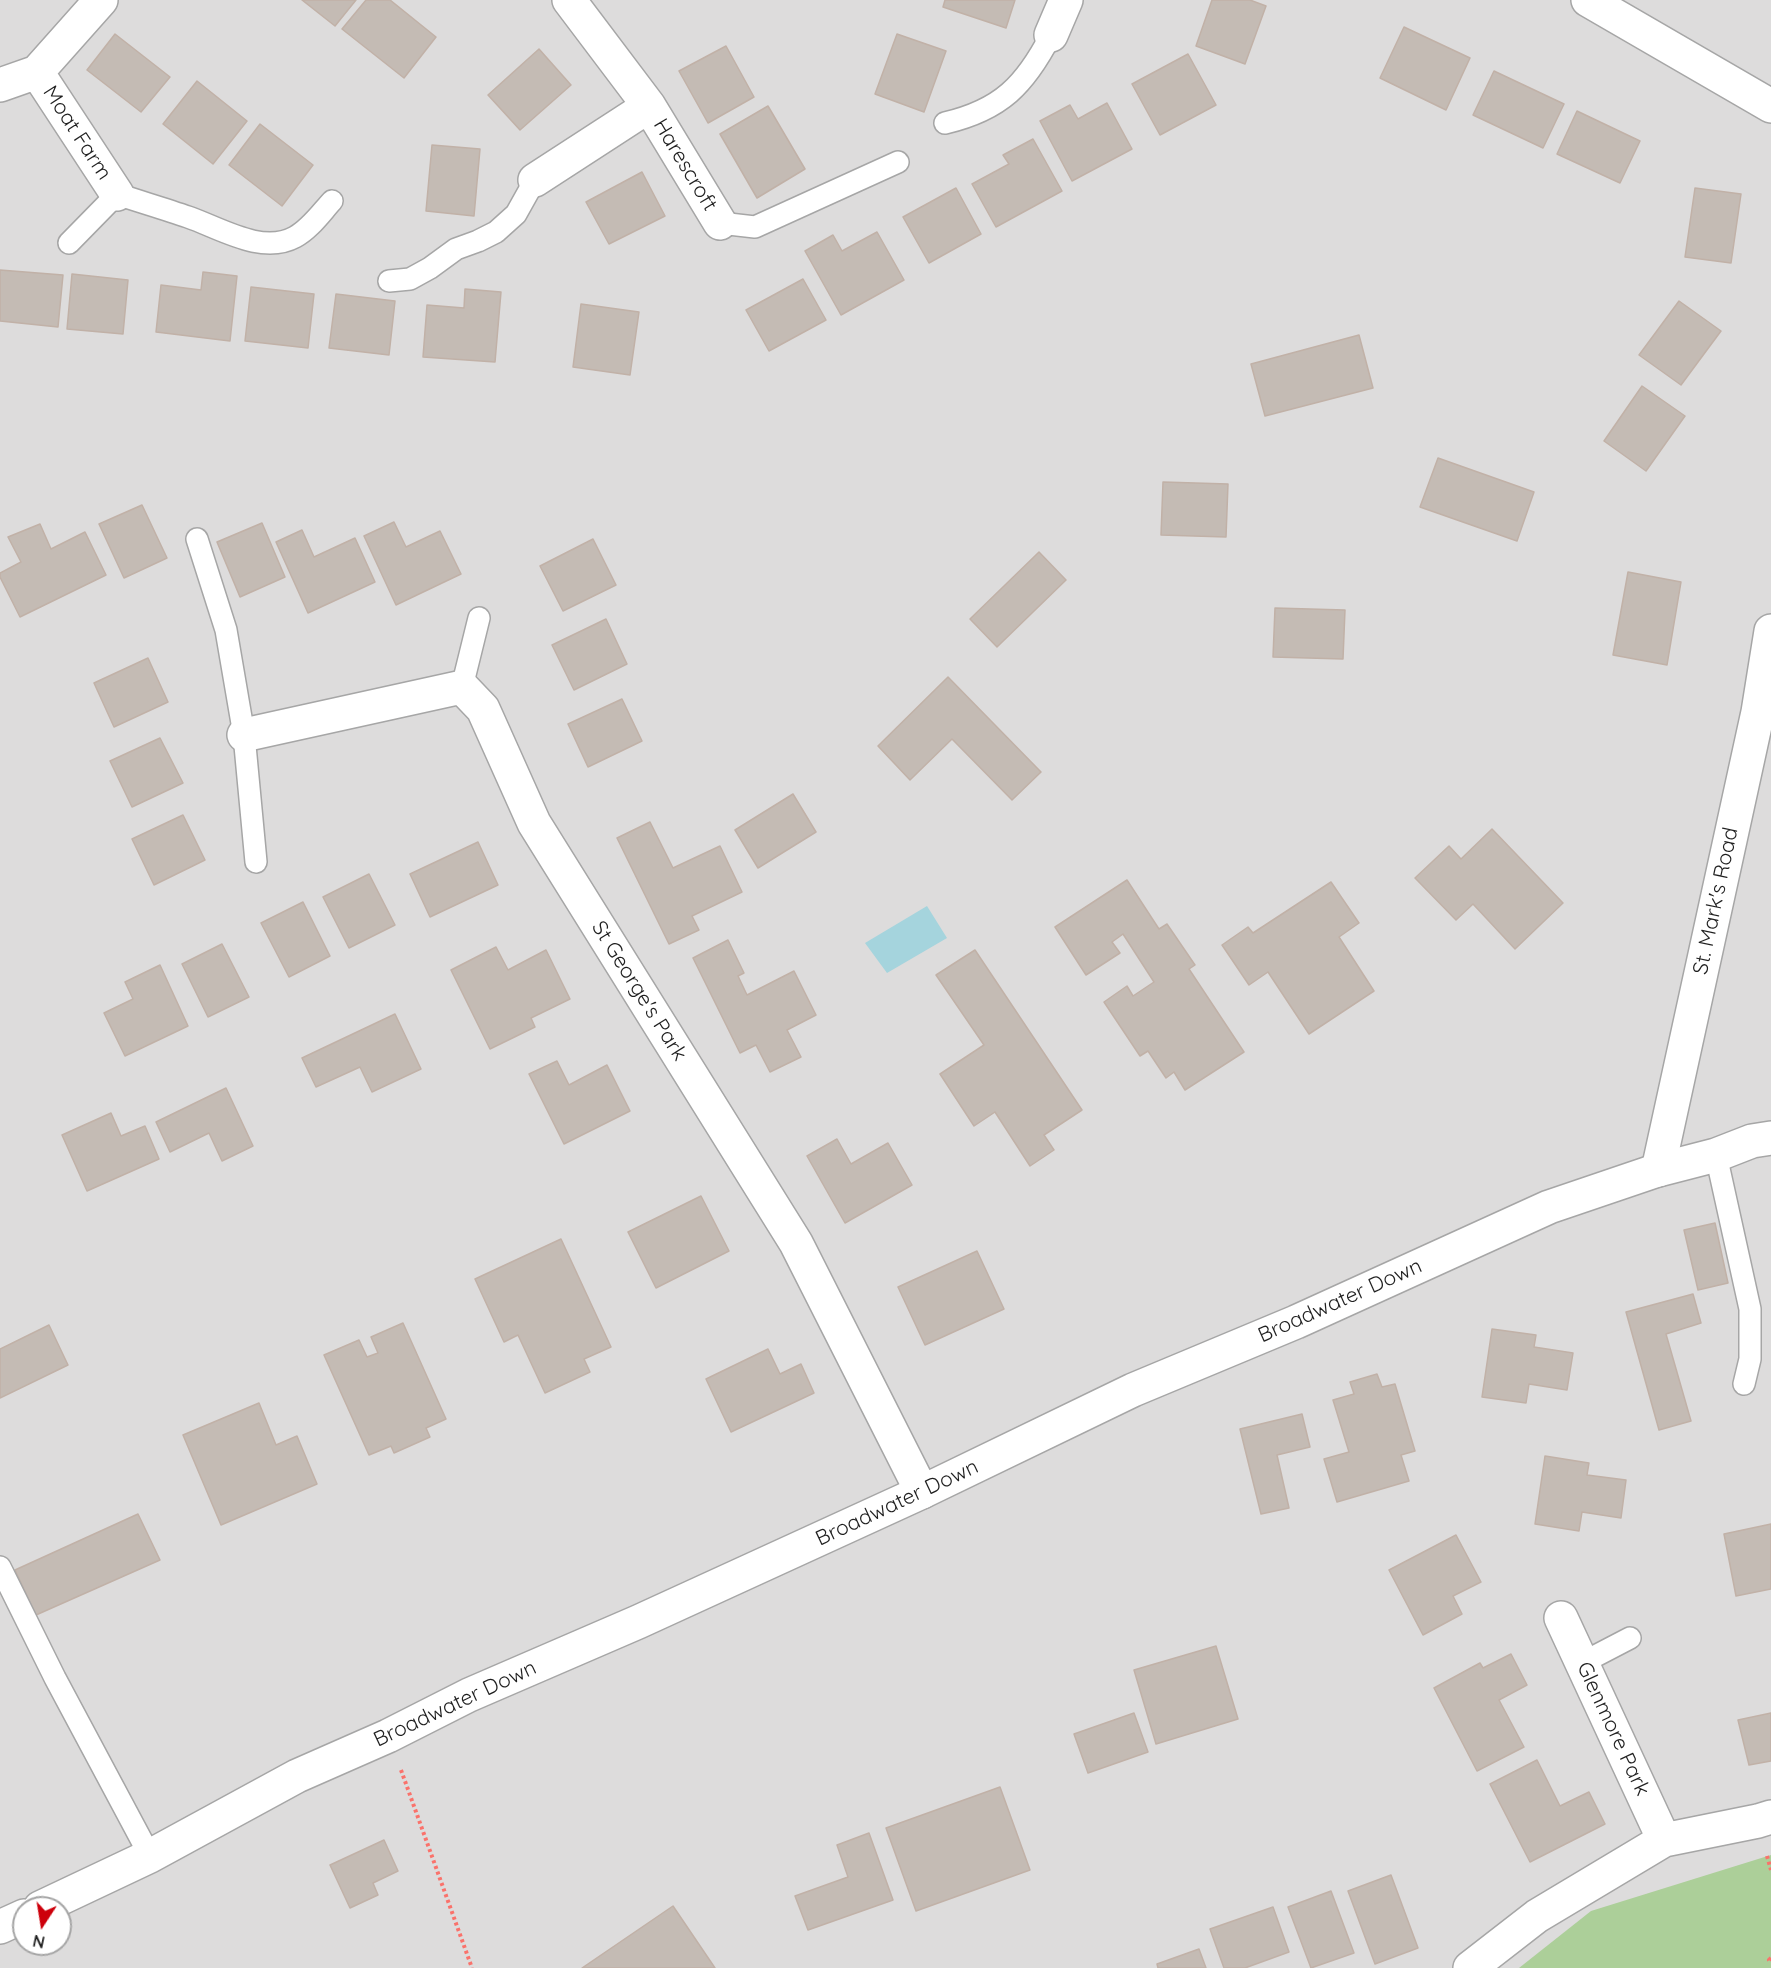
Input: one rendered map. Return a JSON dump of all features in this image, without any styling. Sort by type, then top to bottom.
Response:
[{"type":"street","name":"Moat Farm","points":[[0,85],[37,72],[101,0]]},
{"type":"street","name":"Harescroft","points":[[569,0],[649,106],[720,223]]},
{"type":"street","points":[[1052,35],[1066,0]]},
{"type":"street","points":[[1588,0],[1771,106]]},
{"type":"street","name":"Moat Farm","points":[[37,72],[117,194]]},
{"type":"street","name":"Harescroft","points":[[535,180],[649,106]]},
{"type":"street","name":"St. Mark's Road","points":[[1658,1170],[1758,712],[1771,631]]},
{"type":"street","points":[[244,735],[462,687]]},
{"type":"street","name":"St George's Park","points":[[462,687],[483,709],[534,823],[796,1243],[922,1492]]},
{"type":"street","name":"Broadwater Down","points":[[65,1896],[150,1856],[297,1776],[388,1736],[469,1695],[638,1622],[922,1492],[1132,1390],[1296,1322],[1549,1207],[1658,1170],[1716,1155],[1752,1141],[1771,1138]]},
{"type":"street","name":"Glenmore Park","points":[[1561,1618],[1664,1840]]},
{"type":"street","points":[[1470,1968],[1537,1916],[1664,1840],[1771,1817]]},
{"type":"lane","points":[[945,123],[969,117],[996,104],[1015,88],[1037,62],[1052,35]]},
{"type":"lane","points":[[720,223],[755,227],[898,162]]},
{"type":"lane","points":[[389,281],[410,279],[456,249],[496,232],[516,214],[535,180]]},
{"type":"lane","points":[[69,243],[117,194],[189,217],[238,237],[270,243],[294,238],[308,228],[332,201]]},
{"type":"lane","points":[[197,538],[226,630],[244,735],[256,862]]},
{"type":"lane","points":[[462,687],[479,618]]},
{"type":"lane","points":[[1716,1155],[1750,1309],[1750,1359],[1744,1384]]},
{"type":"lane","points":[[0,1567],[55,1678],[150,1856]]},
{"type":"lane","points":[[1582,1663],[1630,1638]]},
{"type":"path","points":[[388,1736],[472,1968]]},
{"type":"shaded area","points":[[0,0],[1771,0],[1771,1968],[0,1968]]},
{"type":"green space","points":[[1771,1855],[1771,1968],[1519,1968],[1591,1911]]},
{"type":"water","points":[[927,906],[947,938],[887,973],[865,943]]},
{"type":"building","points":[[302,0],[356,0],[335,26]]},
{"type":"building","points":[[366,0],[390,0],[436,37],[404,78],[342,29]]},
{"type":"building","points":[[945,0],[1015,0],[1006,28],[943,7]]},
{"type":"building","points":[[1212,0],[1250,0],[1266,6],[1245,64],[1196,46]]},
{"type":"building","points":[[1404,27],[1470,58],[1446,110],[1380,78]]},
{"type":"building","points":[[115,34],[170,77],[141,112],[87,70]]},
{"type":"building","points":[[897,34],[946,51],[924,112],[875,94]]},
{"type":"building","points":[[726,46],[754,97],[708,123],[679,71]]},
{"type":"building","points":[[539,49],[571,85],[520,130],[488,95]]},
{"type":"building","points":[[1188,54],[1216,105],[1160,135],[1132,84]]},
{"type":"building","points":[[1494,71],[1564,104],[1543,148],[1473,115]]},
{"type":"building","points":[[197,81],[247,121],[213,164],[163,124]]},
{"type":"building","points":[[1107,103],[1132,149],[1072,181],[1040,121],[1070,105],[1078,119]]},
{"type":"building","points":[[768,106],[805,169],[757,198],[720,134]]},
{"type":"building","points":[[1577,111],[1640,141],[1620,183],[1557,154]]},
{"type":"building","points":[[260,124],[313,165],[282,206],[229,165]]},
{"type":"building","points":[[1033,139],[1062,191],[996,227],[972,184],[1009,164],[1003,155]]},
{"type":"building","points":[[432,145],[480,149],[474,216],[426,211]]},
{"type":"building","points":[[642,172],[665,216],[609,244],[586,202]]},
{"type":"building","points":[[956,188],[981,234],[929,263],[903,217]]},
{"type":"building","points":[[1695,188],[1741,194],[1731,263],[1685,257]]},
{"type":"building","points":[[877,232],[904,280],[841,315],[805,251],[833,235],[842,251]]},
{"type":"building","points":[[0,270],[63,275],[58,327],[0,321]]},
{"type":"building","points":[[203,272],[237,276],[230,341],[156,332],[161,285],[201,290]]},
{"type":"building","points":[[72,274],[128,280],[123,334],[67,329]]},
{"type":"building","points":[[803,279],[826,320],[769,351],[746,310]]},
{"type":"building","points":[[251,287],[314,294],[308,348],[245,341]]},
{"type":"building","points":[[465,289],[501,292],[495,362],[423,357],[427,305],[464,308]]},
{"type":"building","points":[[336,294],[395,301],[389,355],[329,348]]},
{"type":"building","points":[[1679,301],[1721,331],[1681,385],[1639,355]]},
{"type":"building","points":[[581,304],[639,312],[630,375],[573,367]]},
{"type":"building","points":[[1359,335],[1373,388],[1265,416],[1251,364]]},
{"type":"building","points":[[1642,386],[1685,416],[1646,471],[1604,441]]},
{"type":"building","points":[[1438,458],[1534,492],[1517,541],[1420,507]]},
{"type":"building","points":[[1163,482],[1228,484],[1226,537],[1161,535]]},
{"type":"building","points":[[142,505],[167,558],[124,578],[99,524]]},
{"type":"building","points":[[394,522],[406,547],[440,531],[461,574],[396,605],[364,536]]},
{"type":"building","points":[[262,523],[285,577],[240,597],[217,542]]},
{"type":"building","points":[[40,524],[51,549],[85,532],[106,575],[20,617],[0,573],[21,562],[8,537]]},
{"type":"building","points":[[302,530],[314,557],[355,538],[375,582],[308,613],[276,542]]},
{"type":"building","points":[[593,539],[616,585],[563,611],[540,566]]},
{"type":"building","points":[[1039,552],[1066,580],[997,647],[970,619]]},
{"type":"building","points":[[1628,572],[1681,582],[1667,665],[1613,655]]},
{"type":"building","points":[[1275,608],[1345,610],[1343,659],[1273,657]]},
{"type":"building","points":[[606,619],[627,664],[574,690],[552,645]]},
{"type":"building","points":[[148,658],[168,702],[114,727],[94,683]]},
{"type":"building","points":[[948,677],[1041,772],[1012,800],[952,739],[910,780],[878,746]]},
{"type":"building","points":[[622,699],[642,741],[588,767],[568,724]]},
{"type":"building","points":[[160,738],[183,783],[132,807],[110,761]]},
{"type":"building","points":[[793,794],[816,832],[758,868],[735,830]]},
{"type":"building","points":[[183,815],[205,860],[154,885],[132,839]]},
{"type":"building","points":[[650,822],[673,868],[720,846],[742,892],[692,916],[699,930],[669,944],[617,838]]},
{"type":"building","points":[[1492,829],[1563,903],[1515,949],[1473,904],[1456,920],[1415,878],[1449,846],[1461,859]]},
{"type":"building","points":[[478,842],[498,885],[430,917],[410,874]]},
{"type":"building","points":[[369,874],[395,925],[349,948],[323,897]]},
{"type":"building","points":[[1127,880],[1159,929],[1167,924],[1195,965],[1189,969],[1244,1052],[1185,1090],[1174,1072],[1166,1078],[1148,1051],[1140,1056],[1104,1002],[1127,986],[1133,996],[1154,982],[1123,934],[1112,942],[1120,953],[1086,975],[1055,927]]},
{"type":"building","points":[[1331,882],[1359,923],[1339,937],[1374,991],[1309,1034],[1268,972],[1249,985],[1222,945],[1248,927],[1253,933]]},
{"type":"building","points":[[303,902],[330,956],[289,977],[261,923]]},
{"type":"building","points":[[728,940],[744,973],[738,976],[747,995],[794,971],[816,1015],[787,1030],[801,1057],[770,1072],[756,1045],[740,1053],[693,958]]},
{"type":"building","points":[[222,944],[249,997],[208,1017],[182,964]]},
{"type":"building","points":[[496,947],[508,970],[546,950],[570,999],[531,1018],[535,1027],[490,1049],[451,970]]},
{"type":"building","points":[[975,950],[1082,1110],[1044,1135],[1054,1150],[1030,1166],[995,1112],[974,1126],[940,1074],[984,1045],[936,975]]},
{"type":"building","points":[[160,965],[188,1026],[125,1056],[104,1013],[133,999],[125,982]]},
{"type":"building","points":[[395,1014],[421,1069],[372,1092],[360,1067],[316,1087],[302,1058]]},
{"type":"building","points":[[557,1061],[569,1085],[607,1065],[630,1111],[564,1144],[529,1074]]},
{"type":"building","points":[[226,1088],[253,1146],[222,1161],[209,1133],[170,1152],[156,1122]]},
{"type":"building","points":[[111,1113],[121,1136],[145,1126],[159,1159],[87,1191],[62,1135]]},
{"type":"building","points":[[837,1139],[851,1164],[888,1143],[912,1185],[845,1223],[807,1156]]},
{"type":"building","points":[[701,1196],[729,1251],[656,1288],[628,1232]]},
{"type":"building","points":[[1715,1223],[1728,1283],[1698,1290],[1684,1230]]},
{"type":"building","points":[[561,1239],[611,1347],[584,1359],[590,1372],[545,1393],[518,1335],[504,1342],[475,1279]]},
{"type":"building","points":[[977,1251],[1004,1309],[925,1345],[898,1287]]},
{"type":"building","points":[[1693,1294],[1701,1323],[1666,1334],[1691,1421],[1659,1430],[1626,1312]]},
{"type":"building","points":[[403,1323],[446,1419],[426,1428],[430,1437],[394,1453],[391,1446],[369,1455],[324,1355],[359,1340],[367,1357],[378,1353],[371,1337]]},
{"type":"building","points":[[49,1325],[68,1365],[0,1398],[0,1349]]},
{"type":"building","points":[[1492,1329],[1536,1335],[1534,1347],[1573,1353],[1567,1390],[1529,1384],[1526,1403],[1482,1397]]},
{"type":"building","points":[[768,1349],[780,1374],[801,1364],[814,1393],[731,1432],[706,1379]]},
{"type":"building","points":[[1377,1374],[1382,1387],[1395,1384],[1415,1451],[1401,1455],[1409,1481],[1337,1502],[1324,1459],[1349,1452],[1333,1400],[1354,1394],[1350,1382]]},
{"type":"building","points":[[259,1403],[276,1445],[297,1436],[317,1484],[221,1525],[183,1435]]},
{"type":"building","points":[[1302,1414],[1310,1447],[1277,1455],[1289,1508],[1261,1514],[1240,1429]]},
{"type":"building","points":[[1545,1456],[1589,1463],[1587,1475],[1626,1480],[1621,1518],[1582,1512],[1579,1531],[1535,1524]]},
{"type":"building","points":[[138,1514],[160,1560],[36,1615],[15,1570]]},
{"type":"building","points":[[1771,1524],[1771,1589],[1736,1596],[1724,1534]]},
{"type":"building","points":[[1456,1535],[1481,1582],[1453,1596],[1462,1614],[1423,1635],[1389,1570]]},
{"type":"building","points":[[1216,1646],[1238,1719],[1156,1744],[1134,1670]]},
{"type":"building","points":[[1511,1654],[1527,1685],[1499,1700],[1524,1747],[1477,1771],[1434,1688],[1480,1663],[1483,1668]]},
{"type":"building","points":[[1134,1713],[1148,1752],[1088,1773],[1074,1734]]},
{"type":"building","points":[[1771,1713],[1771,1761],[1749,1765],[1738,1720]]},
{"type":"building","points":[[1537,1760],[1560,1806],[1589,1792],[1605,1824],[1530,1862],[1490,1784]]},
{"type":"building","points":[[1000,1787],[1030,1870],[916,1911],[886,1828]]},
{"type":"building","points":[[869,1833],[893,1900],[808,1930],[795,1896],[848,1877],[837,1845]]},
{"type":"building","points":[[384,1840],[398,1871],[373,1883],[378,1895],[350,1908],[330,1865]]},
{"type":"building","points":[[1391,1875],[1418,1948],[1375,1964],[1348,1891]]},
{"type":"building","points":[[1331,1891],[1354,1953],[1311,1968],[1288,1907]]},
{"type":"building","points":[[673,1906],[715,1968],[582,1968]]},
{"type":"building","points":[[1273,1907],[1289,1952],[1245,1968],[1224,1968],[1210,1929]]},
{"type":"building","points":[[1199,1949],[1206,1968],[1158,1968],[1157,1964]]}]
